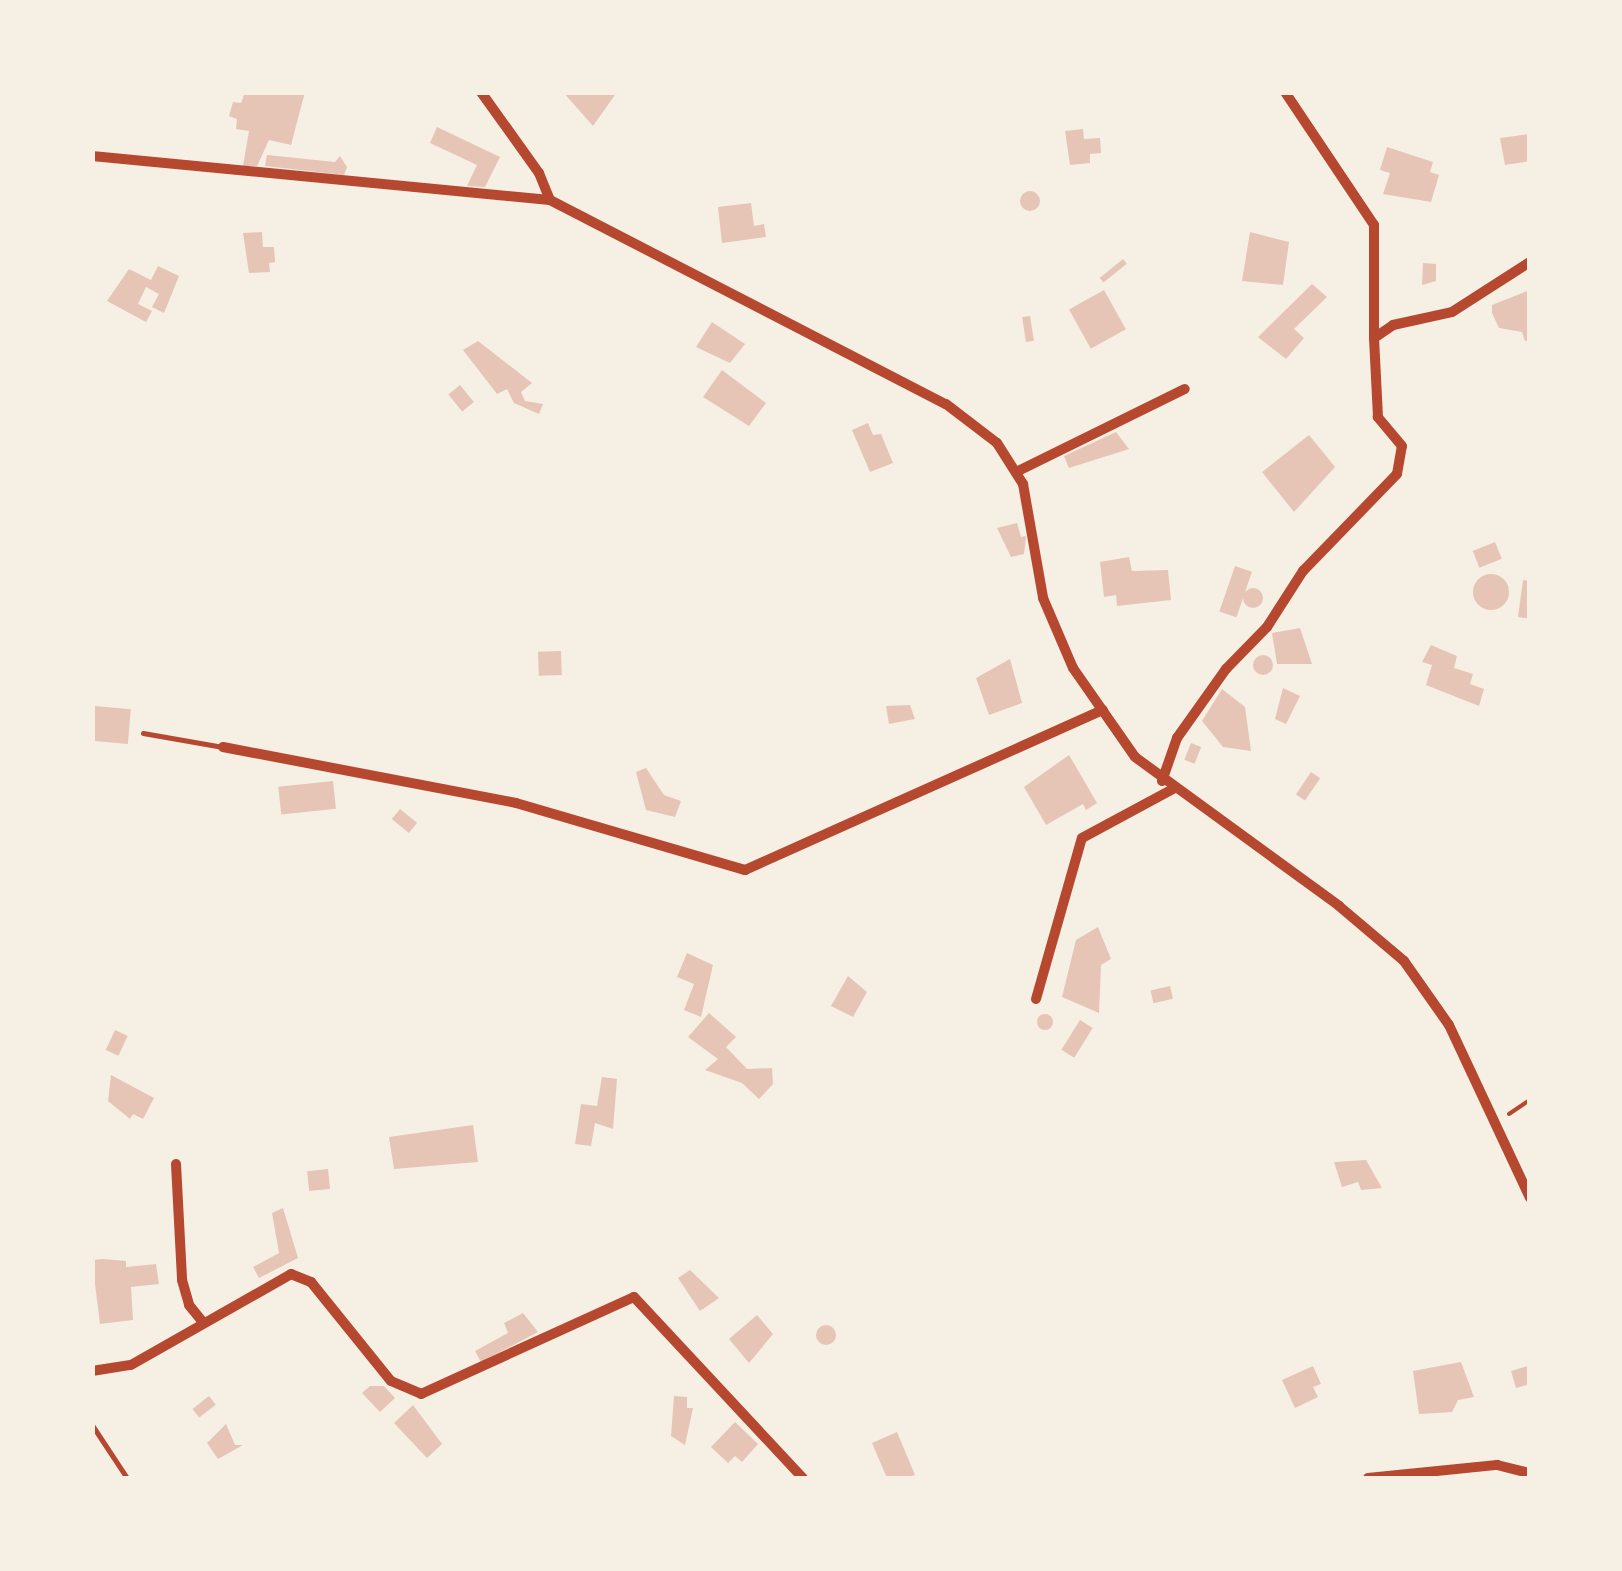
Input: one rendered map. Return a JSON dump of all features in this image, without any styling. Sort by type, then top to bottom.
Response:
[{"type":"street","points":[[482,92],[539,173],[550,200]]},
{"type":"street","points":[[1162,781],[1177,738],[1226,669],[1267,627],[1302,571],[1397,474],[1402,446],[1378,418],[1374,226],[1285,92]]},
{"type":"street","points":[[92,156],[550,200],[946,404],[997,442],[1016,472],[1043,598],[1073,668],[1135,757],[1162,781],[1338,906],[1404,962],[1449,1025],[1530,1198]]},
{"type":"street","points":[[1374,338],[1393,325],[1452,312],[1530,262]]},
{"type":"street","points":[[1016,472],[1186,390]]},
{"type":"street","points":[[223,746],[436,792],[516,802],[745,870],[1104,710]]},
{"type":"street","points":[[1036,999],[1082,838],[1173,789]]},
{"type":"street","points":[[176,1164],[182,1280],[189,1306],[203,1322]]},
{"type":"street","points":[[92,1371],[131,1365],[291,1274],[311,1282],[390,1381],[422,1394],[634,1297],[803,1478]]},
{"type":"street","points":[[1368,1478],[1497,1466],[1530,1474]]},
{"type":"lane","points":[[144,733],[223,746]]},
{"type":"lane","points":[[92,1425],[127,1478]]},
{"type":"path","points":[[1496,1122],[1530,1100]]},
{"type":"building","points":[[245,92],[305,92],[291,145],[269,140],[257,166],[243,166],[249,131],[236,129],[237,119],[229,116],[233,102],[241,103]]},
{"type":"building","points":[[563,92],[617,92],[593,126]]},
{"type":"building","points":[[437,127],[500,157],[485,187],[467,186],[477,165],[430,143]]},
{"type":"building","points":[[1083,129],[1084,139],[1100,138],[1101,153],[1090,154],[1090,163],[1070,165],[1065,131]]},
{"type":"building","points":[[1530,134],[1530,161],[1505,165],[1500,138]]},
{"type":"building","points":[[1387,147],[1433,162],[1430,172],[1439,175],[1431,202],[1383,194],[1390,173],[1380,170]]},
{"type":"building","points":[[267,155],[335,162],[340,156],[347,167],[344,175],[265,166]]},
{"type":"building","points":[[1026,191],[1034,191],[1040,201],[1034,211],[1026,211],[1020,205],[1020,197]]},
{"type":"building","points":[[751,203],[754,226],[764,224],[766,237],[722,243],[718,207]]},
{"type":"building","points":[[262,232],[263,247],[274,247],[275,262],[269,263],[270,272],[249,273],[243,233]]},
{"type":"building","points":[[1250,232],[1289,242],[1283,285],[1242,281]]},
{"type":"building","points":[[1123,259],[1127,264],[1103,283],[1100,278]]},
{"type":"building","points":[[1423,263],[1436,264],[1436,281],[1422,285]]},
{"type":"building","points":[[158,266],[179,276],[164,313],[152,307],[159,294],[146,287],[138,304],[152,311],[146,322],[107,301],[129,269],[151,280]]},
{"type":"building","points":[[1312,284],[1327,297],[1294,329],[1304,338],[1286,359],[1258,337]]},
{"type":"building","points":[[1104,290],[1126,329],[1091,349],[1069,309]]},
{"type":"building","points":[[1527,291],[1530,340],[1525,341],[1522,332],[1499,328],[1492,305]]},
{"type":"building","points":[[1030,316],[1034,341],[1026,342],[1022,317]]},
{"type":"building","points":[[712,322],[745,344],[730,363],[696,347]]},
{"type":"building","points":[[478,341],[532,383],[521,392],[525,401],[543,404],[539,414],[514,403],[507,389],[497,394],[463,350]]},
{"type":"building","points":[[722,370],[766,403],[749,426],[703,397]]},
{"type":"building","points":[[460,385],[474,402],[462,412],[448,394]]},
{"type":"building","points":[[868,423],[873,435],[881,434],[893,463],[870,472],[852,430]]},
{"type":"building","points":[[1116,432],[1129,449],[1069,468],[1064,456]]},
{"type":"building","points":[[1309,435],[1335,467],[1294,512],[1262,472]]},
{"type":"building","points":[[1017,523],[1021,537],[1026,536],[1024,554],[1011,557],[997,528]]},
{"type":"building","points":[[1495,542],[1502,559],[1479,568],[1473,551]]},
{"type":"building","points":[[1129,557],[1132,571],[1168,570],[1171,600],[1117,606],[1116,595],[1104,597],[1100,562]]},
{"type":"building","points":[[1235,566],[1252,572],[1236,617],[1219,611]]},
{"type":"building","points":[[1491,574],[1504,579],[1509,592],[1504,605],[1491,610],[1478,605],[1473,592],[1478,579]]},
{"type":"building","points":[[1523,580],[1530,581],[1530,619],[1518,617]]},
{"type":"building","points":[[1253,588],[1263,598],[1253,608],[1243,598]]},
{"type":"building","points":[[1300,628],[1312,664],[1277,664],[1272,633]]},
{"type":"building","points":[[1431,645],[1457,656],[1454,668],[1473,674],[1470,684],[1484,689],[1479,706],[1426,685],[1432,665],[1422,662]]},
{"type":"building","points":[[561,651],[562,675],[539,676],[538,652]]},
{"type":"building","points":[[1259,655],[1267,655],[1273,665],[1267,675],[1259,675],[1253,669],[1253,661]]},
{"type":"building","points":[[1010,659],[1022,703],[989,715],[976,678]]},
{"type":"building","points":[[1283,688],[1300,696],[1286,724],[1275,719]]},
{"type":"building","points":[[1222,689],[1245,707],[1251,751],[1223,747],[1202,721]]},
{"type":"building","points":[[910,705],[915,719],[889,724],[886,706]]},
{"type":"building","points":[[95,706],[131,709],[128,744],[92,741]]},
{"type":"building","points":[[1191,743],[1201,747],[1194,764],[1184,760]]},
{"type":"building","points":[[1069,755],[1097,803],[1086,810],[1083,804],[1046,825],[1024,787]]},
{"type":"building","points":[[646,768],[664,795],[681,801],[675,817],[646,810],[636,772]]},
{"type":"building","points":[[1311,772],[1320,778],[1305,801],[1296,794]]},
{"type":"building","points":[[333,781],[336,809],[281,815],[278,787]]},
{"type":"building","points":[[400,809],[417,823],[409,833],[392,819]]},
{"type":"building","points":[[1098,927],[1111,959],[1101,965],[1099,1013],[1062,997],[1076,940]]},
{"type":"building","points":[[687,953],[713,965],[701,1017],[684,1010],[694,984],[677,977]]},
{"type":"building","points":[[848,976],[867,992],[853,1017],[831,1006]]},
{"type":"building","points":[[1170,986],[1173,999],[1153,1003],[1151,990]]},
{"type":"building","points":[[709,1013],[736,1037],[726,1047],[747,1069],[772,1068],[773,1084],[759,1099],[742,1083],[705,1070],[718,1059],[688,1037]]},
{"type":"building","points":[[1045,1014],[1053,1022],[1045,1030],[1037,1022]]},
{"type":"building","points":[[1080,1020],[1093,1028],[1074,1058],[1061,1050]]},
{"type":"building","points":[[115,1030],[128,1036],[118,1056],[106,1050]]},
{"type":"building","points":[[111,1075],[154,1098],[143,1119],[133,1114],[130,1119],[108,1101]]},
{"type":"building","points":[[602,1077],[617,1079],[613,1129],[595,1123],[591,1146],[575,1144],[581,1104],[597,1106]]},
{"type":"building","points":[[473,1125],[478,1162],[394,1169],[389,1137]]},
{"type":"building","points":[[1366,1160],[1382,1188],[1361,1190],[1358,1182],[1342,1187],[1334,1162]]},
{"type":"building","points":[[328,1169],[330,1189],[309,1191],[307,1171]]},
{"type":"building","points":[[283,1208],[298,1258],[259,1278],[253,1267],[279,1253],[272,1213]]},
{"type":"building","points":[[92,1260],[126,1261],[126,1267],[156,1264],[159,1284],[131,1287],[133,1320],[100,1324]]},
{"type":"building","points":[[690,1270],[719,1298],[700,1311],[678,1278]]},
{"type":"building","points":[[523,1313],[538,1332],[481,1362],[475,1351],[508,1333],[504,1323]]},
{"type":"building","points":[[757,1315],[773,1334],[749,1363],[729,1339]]},
{"type":"building","points":[[826,1325],[836,1335],[826,1345],[816,1335]]},
{"type":"building","points":[[1461,1362],[1474,1397],[1458,1400],[1452,1412],[1419,1414],[1413,1371]]},
{"type":"building","points":[[1313,1366],[1321,1384],[1313,1387],[1318,1397],[1295,1408],[1282,1380]]},
{"type":"building","points":[[1528,1366],[1530,1384],[1516,1388],[1511,1371]]},
{"type":"building","points":[[370,1386],[384,1386],[395,1398],[380,1412],[362,1393]]},
{"type":"building","points":[[209,1396],[216,1405],[199,1418],[192,1409]]},
{"type":"building","points":[[674,1396],[687,1397],[687,1408],[693,1408],[685,1445],[671,1436]]},
{"type":"building","points":[[413,1405],[442,1444],[427,1458],[394,1423]]},
{"type":"building","points":[[735,1422],[758,1444],[742,1462],[735,1456],[728,1463],[711,1447]]},
{"type":"building","points":[[226,1424],[235,1445],[243,1445],[218,1459],[207,1443]]},
{"type":"building","points":[[897,1432],[915,1475],[887,1478],[872,1443]]}]
